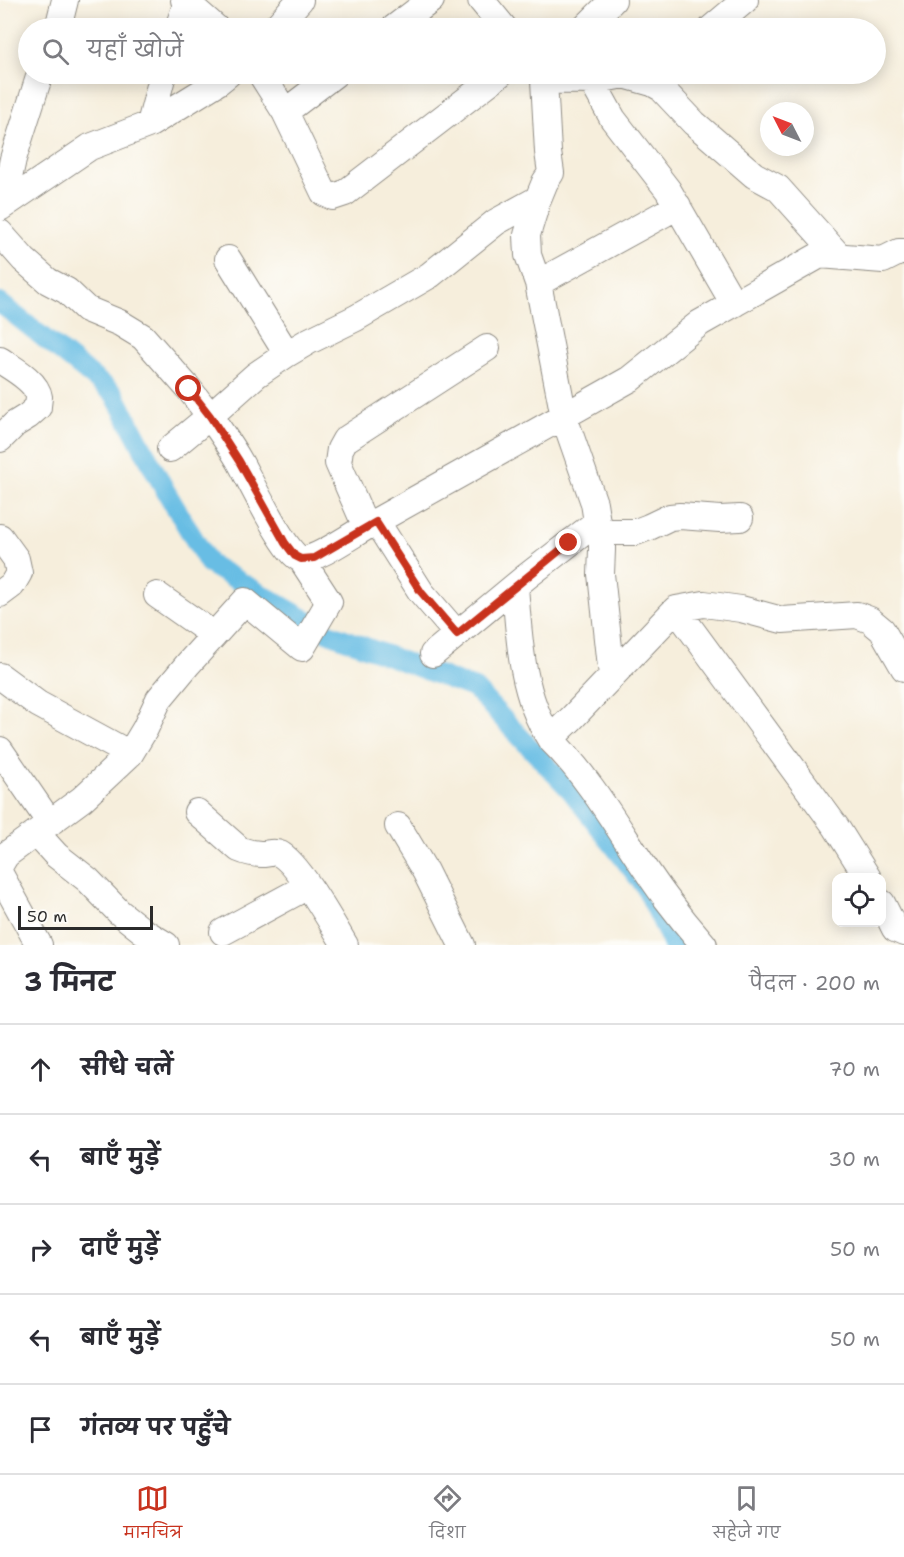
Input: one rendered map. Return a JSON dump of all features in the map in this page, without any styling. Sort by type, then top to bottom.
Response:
[{"type":"street","points":[[60,18],[65,0]]},
{"type":"street","points":[[284,18],[300,0]]},
{"type":"street","points":[[407,18],[431,0]]},
{"type":"street","points":[[481,0],[496,18]]},
{"type":"street","points":[[595,18],[613,0]]},
{"type":"street","points":[[724,18],[745,0]]},
{"type":"street","points":[[181,18],[186,1],[205,18]]},
{"type":"street","points":[[1,207],[13,159],[37,84]]},
{"type":"street","points":[[150,124],[160,84]]},
{"type":"street","points":[[1,207],[90,147],[150,124],[215,84]]},
{"type":"street","points":[[267,84],[285,112],[324,193],[333,197],[345,193],[487,84]]},
{"type":"street","points":[[285,112],[322,84]]},
{"type":"street","points":[[544,84],[551,173],[538,199],[527,235],[528,255],[538,283],[564,417],[600,527],[601,574],[612,675]]},
{"type":"street","points":[[594,84],[613,119],[668,190],[734,304]]},
{"type":"street","points":[[660,84],[694,123],[754,175],[778,188],[839,256]]},
{"type":"street","points":[[170,449],[256,375],[309,341],[356,318],[430,275],[496,222],[538,199]]},
{"type":"street","points":[[538,283],[678,206]]},
{"type":"street","points":[[0,233],[24,260],[48,280],[67,291],[86,309],[120,323],[142,337],[182,381],[210,416],[239,461],[285,543],[295,556],[301,559],[329,602],[302,648],[245,601],[159,699],[130,754],[82,799],[6,855],[0,865]]},
{"type":"street","points":[[301,559],[314,558],[630,379],[700,323],[820,255],[883,260],[904,252]]},
{"type":"street","points":[[228,259],[287,354]]},
{"type":"street","points":[[457,634],[421,592],[371,524],[338,463],[340,448],[345,440],[487,348]]},
{"type":"street","points":[[0,360],[20,373],[35,388],[39,396],[38,407],[15,424],[0,439]]},
{"type":"street","points":[[433,654],[515,586],[600,527],[636,531],[670,517],[740,518]]},
{"type":"street","points":[[0,537],[16,559],[19,573],[12,585],[0,594]]},
{"type":"street","points":[[515,586],[520,646],[530,698],[541,725],[613,819],[666,898],[704,945]]},
{"type":"street","points":[[157,596],[214,635]]},
{"type":"street","points":[[550,739],[675,609],[704,604],[741,609],[782,620],[857,615],[870,620],[882,630],[904,668]]},
{"type":"street","points":[[675,609],[836,827],[865,873]]},
{"type":"street","points":[[0,676],[38,704],[130,754]]},
{"type":"street","points":[[0,750],[44,828],[56,855],[88,880],[119,912],[166,945]]},
{"type":"street","points":[[197,812],[238,849],[262,854],[279,853],[290,862],[345,945]]},
{"type":"street","points":[[398,826],[425,871],[462,945]]},
{"type":"street","points":[[0,874],[39,945]]},
{"type":"street","points":[[223,932],[308,886]]},
{"type":"street","points":[[886,911],[895,928],[904,933]]},
{"type":"waterway","points":[[0,303],[114,394],[165,490],[209,564],[329,633],[475,689],[572,792],[645,886],[673,945]]},
{"type":"route","points":[[189,389],[210,416],[239,461],[285,543],[295,556],[301,559],[314,558],[376,522],[421,592],[457,634],[569,543]]}]
